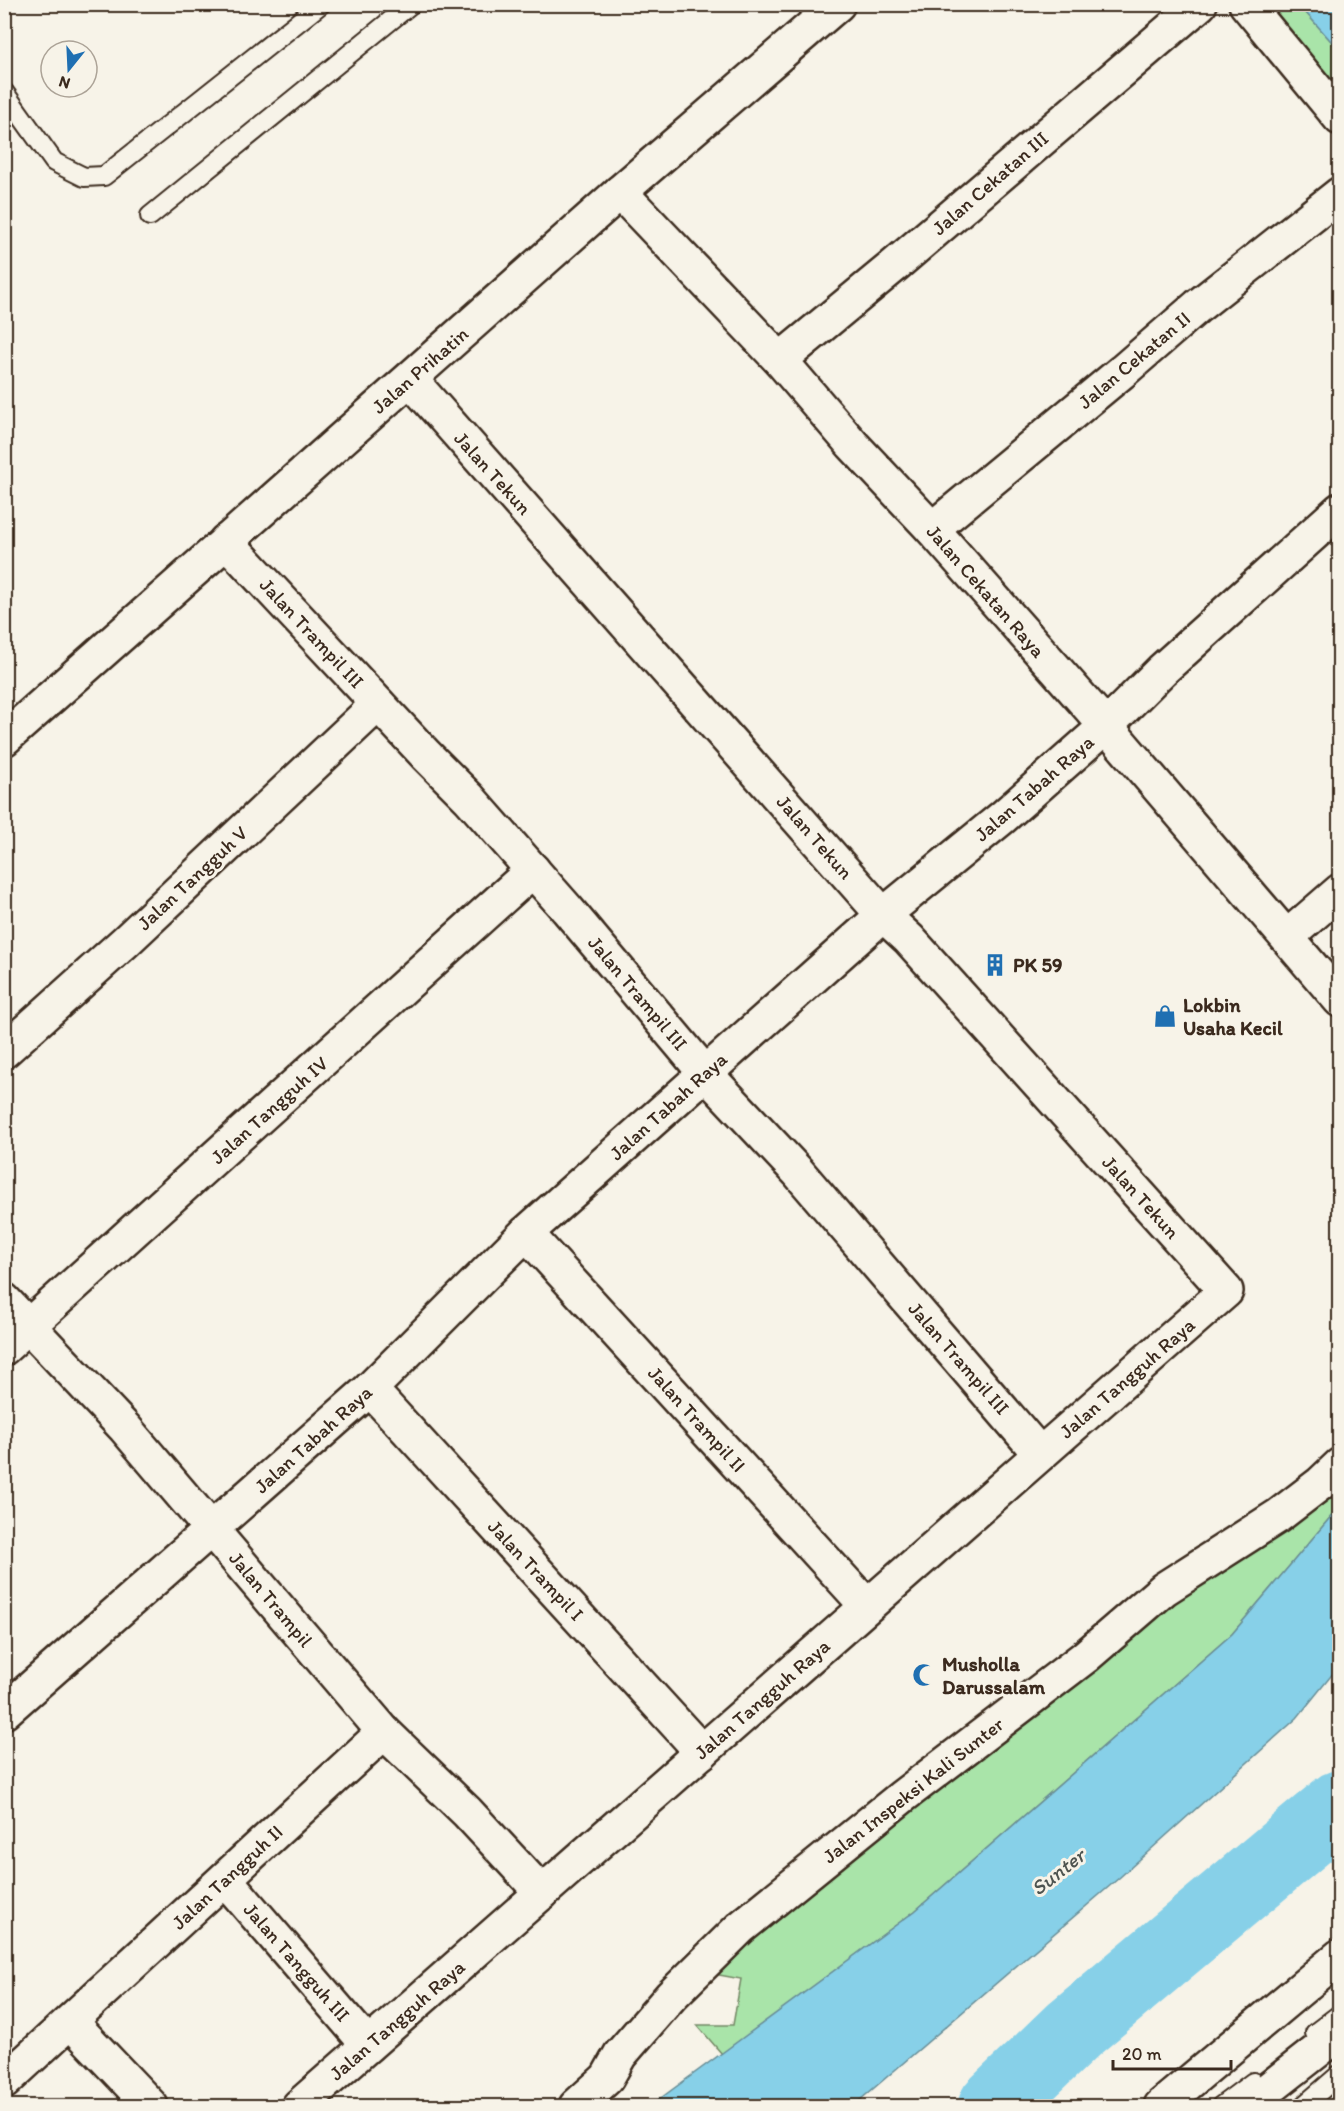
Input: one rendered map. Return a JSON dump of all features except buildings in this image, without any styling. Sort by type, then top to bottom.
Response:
[{"type":"main road","name":"Jalan Prihatin","points":[[4,738],[620,192],[838,4]]},
{"type":"main road","name":"Jalan Cekatan III","points":[[780,360],[895,265],[1200,4]]},
{"type":"main road","points":[[1246,4],[1340,118]]},
{"type":"main road","name":"Jalan Cekatan Raya","points":[[620,192],[780,360],[852,444],[932,529],[1106,726],[1340,1000]]},
{"type":"main road","name":"Jalan Cekatan II","points":[[932,529],[1198,306],[1340,194]]},
{"type":"main road","name":"Jalan Tekun","points":[[410,378],[882,915],[909,939],[1226,1291]]},
{"type":"main road","name":"Jalan Tabah Raya","points":[[4,1712],[370,1389],[526,1233],[882,915],[1002,817],[1106,726],[1162,670],[1340,510]]},
{"type":"main road","name":"Jalan Trampil III","points":[[226,541],[469,798],[567,909],[705,1073],[798,1172],[1040,1454]]},
{"type":"main road","name":"Jalan Tangguh V","points":[[4,1051],[125,942],[378,704]]},
{"type":"main road","name":"Jalan Tangguh IV","points":[[4,1348],[533,870]]},
{"type":"main road","points":[[1287,937],[1340,891]]},
{"type":"main road","name":"Jalan Trampil II","points":[[526,1233],[867,1606]]},
{"type":"main road","name":"Jalan Tangguh Raya","points":[[299,2106],[1226,1291]]},
{"type":"main road","name":"Jalan Trampil","points":[[4,1300],[125,1428],[384,1732],[467,1812],[542,1893]]},
{"type":"main road","name":"Jalan Trampil I","points":[[370,1389],[702,1752]]},
{"type":"main road","name":"Jalan Inspeksi Kali Sunter","points":[[576,2106],[607,2078],[620,2055],[671,1996],[740,1928],[903,1796],[1085,1657],[1164,1589],[1278,1516],[1321,1483],[1340,1465]]},
{"type":"main road","name":"Jalan Tangguh II","points":[[4,2082],[384,1732]]},
{"type":"main road","name":"Jalan Tangguh III","points":[[225,1880],[368,2045]]},
{"type":"main road","points":[[1161,2106],[1340,1956]]},
{"type":"main road","points":[[71,2022],[151,2106]]},
{"type":"main road","points":[[1247,2106],[1340,2033]]},
{"type":"lane","points":[[4,92],[54,162],[84,177],[104,176],[321,4]]},
{"type":"lane","points":[[150,216],[411,4]]},
{"type":"lane","points":[[1221,2106],[1340,2014]]},
{"type":"lane","points":[[1303,2106],[1340,2074]]},
{"type":"green space","points":[[1246,5],[1299,5],[1339,50],[1339,118]]},
{"type":"green space","points":[[1339,1465],[1339,1507],[1232,1634],[915,1911],[722,2054],[697,2025],[733,2025],[741,1979],[698,1971]]},
{"type":"water","points":[[1299,5],[1339,5],[1339,50]]},
{"type":"water","name":"Sunter","points":[[1339,1507],[1339,1666],[1297,1718],[1119,1878],[853,2106],[650,2106],[915,1911],[1232,1634]]},
{"type":"waterway","points":[[994,2106],[1074,2029],[1340,1806]]},
{"type":"place","name":"PK 59","points":[[995,965]]},
{"type":"place","name":"Lokbin Usaha Kecil","points":[[1165,1016]]},
{"type":"place","name":"Musholla Darussalam","points":[[924,1675]]}]
